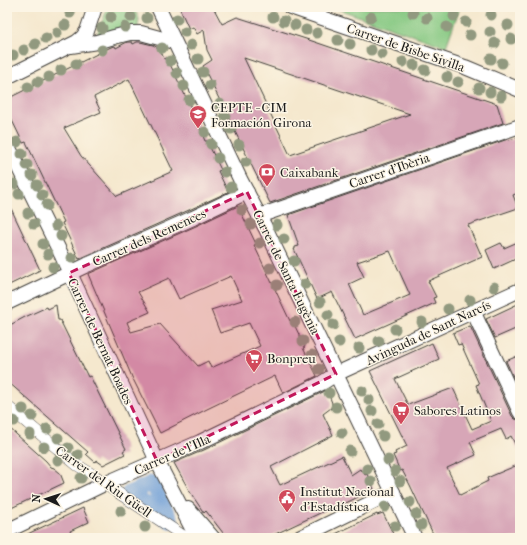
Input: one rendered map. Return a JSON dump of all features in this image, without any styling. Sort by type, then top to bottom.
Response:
[{"type":"street","points":[[7,78],[77,42],[87,31],[95,7]]},
{"type":"street","name":"Carrer de Santa Eugènia","points":[[158,7],[415,538]]},
{"type":"street","name":"Carrer de Bisbe Sivilla","points":[[290,7],[465,67],[520,90]]},
{"type":"street","points":[[67,47],[97,42],[130,33],[140,33],[174,42]]},
{"type":"street","name":"Carrer d'Ibèria","points":[[259,216],[520,126]]},
{"type":"street","name":"Carrer de Bernat Boades","points":[[7,144],[69,273],[156,461],[197,538]]},
{"type":"street","name":"Carrer dels Remences","points":[[7,303],[69,273],[247,192]]},
{"type":"street","name":"Avinguda de Sant Narcís","points":[[336,374],[520,290]]},
{"type":"street","points":[[473,311],[520,412]]},
{"type":"street","name":"Carrer de l'Illa","points":[[7,531],[105,484],[200,442],[322,383],[336,374]]},
{"type":"street","name":"Carrer del Riu Güell","points":[[7,406],[77,465],[186,538]]},
{"type":"street","points":[[172,490],[213,538]]},
{"type":"street","points":[[299,538],[394,492]]},
{"type":"highlighted area","points":[[247,192],[336,374],[157,461],[69,273]]},
{"type":"green space","points":[[108,7],[133,7],[139,19],[138,27],[97,35]]},
{"type":"green space","points":[[332,7],[460,7],[446,47]]},
{"type":"building","points":[[179,7],[213,7],[222,24],[237,17],[497,104],[503,123],[270,203],[203,66],[212,60],[207,50],[204,30],[197,34],[193,27],[189,29]],"holes":[[[244,58],[410,114],[290,155]]]},
{"type":"building","points":[[127,42],[132,42],[133,44],[140,42],[153,45],[160,49],[164,59],[167,58],[205,141],[207,141],[221,170],[218,171],[228,192],[79,259],[62,223],[64,222],[26,142],[23,143],[7,110],[7,99],[111,47],[115,46],[116,48]],"holes":[[[129,79],[173,171],[117,196],[81,156],[64,128],[101,112],[94,97]]]},
{"type":"building","points":[[520,137],[520,192],[513,195],[518,208],[468,225],[482,257],[428,281],[436,297],[433,298],[435,303],[355,339],[332,292],[317,299],[294,249],[295,247],[299,246],[288,215],[508,139]],"holes":[[[390,251],[410,295],[363,315],[349,284],[364,277],[357,262]]]},
{"type":"building","points":[[7,200],[40,270],[7,286]]},
{"type":"building","points":[[238,206],[256,244],[254,245],[290,321],[292,320],[305,347],[303,348],[317,376],[283,393],[275,376],[160,433],[132,377],[88,274]],"holes":[[[231,276],[242,300],[211,310],[220,333],[249,323],[260,346],[211,368],[208,361],[198,366],[160,324],[131,332],[127,322],[150,312],[138,292],[169,278],[179,299]]]},
{"type":"building","points":[[520,241],[520,257],[494,269],[486,250],[501,243],[504,248]]},
{"type":"building","points":[[520,303],[520,327],[495,338],[486,319]]},
{"type":"building","points":[[56,305],[58,320],[60,320],[88,377],[90,376],[126,449],[123,451],[125,454],[103,465],[96,460],[95,462],[86,454],[88,452],[7,381],[7,329],[11,327],[10,325],[25,317],[47,307],[48,309]]},
{"type":"building","points":[[470,326],[512,416],[515,419],[520,420],[520,454],[511,436],[506,439],[501,429],[470,442],[476,455],[447,468],[460,495],[488,481],[487,478],[520,464],[520,538],[435,538],[410,485],[402,470],[400,471],[393,455],[396,454],[395,452],[407,446],[370,371],[432,343],[439,359],[395,379],[408,405],[453,388],[472,429],[491,421],[476,385],[479,384],[461,344],[458,345],[453,333]]},
{"type":"building","points":[[520,355],[520,392],[506,361]]},
{"type":"building","points":[[325,391],[329,395],[332,403],[331,408],[323,414],[333,435],[271,467],[280,485],[342,456],[351,475],[360,469],[361,471],[363,470],[365,475],[367,474],[374,489],[334,509],[333,507],[267,538],[227,538],[206,511],[204,513],[190,492],[174,463]]},
{"type":"building","points":[[7,426],[51,467],[60,473],[64,483],[7,510]]},
{"type":"building","points":[[83,508],[89,522],[70,531],[73,538],[19,538]]},
{"type":"building","points":[[383,513],[395,538],[327,538],[377,514]]},
{"type":"waterway","points":[[152,483],[171,521],[129,493],[152,483]]},
{"type":"place","name":"CEPTE - CIM Formación Girona","points":[[198,129]]},
{"type":"place","name":"Caixabank","points":[[267,187]]},
{"type":"place","name":"Bonpreu","points":[[254,373]]},
{"type":"place","name":"Sabores Latinos","points":[[401,425]]},
{"type":"place","name":"Institut Nacional d'Estadística","points":[[287,513]]}]
